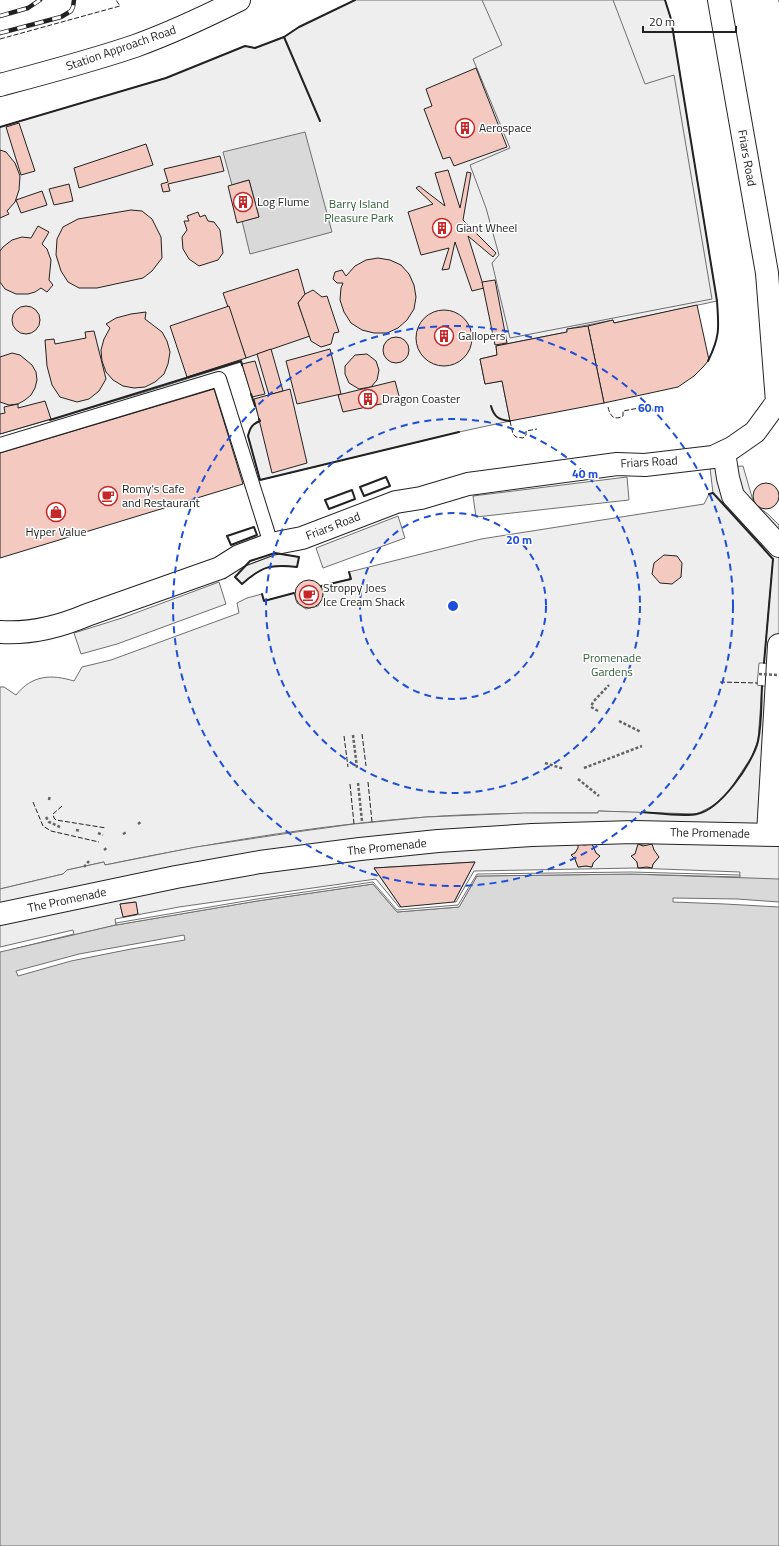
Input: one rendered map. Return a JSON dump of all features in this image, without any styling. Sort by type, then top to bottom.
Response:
[{"type":"main road","name":"Station Approach Road","points":[[0,85],[135,46],[195,22],[238,0]]},
{"type":"main road","name":"Friars Road","points":[[0,632],[18,633],[49,628],[70,622],[220,568],[238,556],[271,544],[302,538],[396,502],[422,498],[468,484],[617,464],[645,465],[713,457],[732,448],[755,432],[778,402],[767,273],[719,0]]},
{"type":"main road","points":[[724,452],[728,478],[733,496],[779,546]]},
{"type":"main road","points":[[774,834],[779,645]]},
{"type":"main road","name":"The Promenade","points":[[0,914],[176,876],[260,862],[360,849],[446,841],[586,833],[634,832],[774,834]]},
{"type":"lane","points":[[0,445],[219,379],[271,544]]},
{"type":"path","points":[[759,674],[779,675]]},
{"type":"path","points":[[598,711],[591,707],[593,702],[609,685]]},
{"type":"path","points":[[619,721],[641,732]]},
{"type":"path","points":[[353,735],[357,768]]},
{"type":"path","points":[[584,768],[642,746]]},
{"type":"path","points":[[545,763],[564,769]]},
{"type":"path","points":[[578,779],[599,796]]},
{"type":"path","points":[[358,783],[362,823]]},
{"type":"path","points":[[49,800],[50,795]]},
{"type":"path","points":[[46,817],[49,822],[60,827]]},
{"type":"path","points":[[138,824],[142,821]]},
{"type":"path","points":[[76,830],[81,831]]},
{"type":"path","points":[[122,834],[127,832]]},
{"type":"path","points":[[98,834],[103,835]]},
{"type":"path","points":[[104,850],[108,846]]},
{"type":"path","points":[[84,866],[89,861]]},
{"type":"green space","name":"Barry Island Pleasure Park","points":[[355,0],[665,0],[671,19],[717,301],[614,323],[613,320],[567,329],[567,332],[496,346],[497,355],[480,359],[485,384],[502,381],[510,421],[260,480],[248,436],[252,427],[260,421],[241,362],[142,393],[0,434],[0,127],[166,78],[245,46],[255,48],[284,37],[299,27]]},
{"type":"green space","name":"Promenade Gardens","points":[[713,493],[773,559],[764,663],[759,663],[757,685],[762,686],[761,721],[758,741],[754,752],[741,776],[722,798],[711,806],[700,812],[689,815],[599,811],[598,813],[490,814],[386,820],[225,842],[105,865],[104,862],[67,870],[63,874],[0,889],[0,687],[4,687],[16,695],[29,683],[42,678],[57,677],[74,681],[82,667],[111,660],[239,613],[237,603],[247,598],[262,594],[264,601],[294,593],[297,603],[306,609],[318,606],[323,597],[321,586],[350,579],[349,572],[481,539],[704,504],[709,494]]},
{"type":"green space","points":[[275,553],[299,557],[297,567],[273,566],[255,573],[242,584],[235,577],[250,561]]},
{"type":"shaded area","points":[[482,0],[613,0],[645,84],[674,75],[712,299],[510,338],[492,263],[499,255],[486,208],[470,165],[510,148],[473,59],[502,45]]},
{"type":"shaded area","points":[[305,132],[332,232],[250,254],[242,221],[259,217],[249,180],[232,185],[223,152]]},
{"type":"shaded area","points":[[743,466],[754,504],[768,514],[779,525],[779,665],[764,663],[773,559],[713,493],[710,468]]},
{"type":"shaded area","points":[[627,477],[629,500],[476,517],[473,496]]},
{"type":"shaded area","points":[[398,516],[405,538],[323,568],[316,548]]},
{"type":"shaded area","points":[[219,582],[226,604],[117,644],[81,654],[74,633],[122,618]]},
{"type":"shaded area","points":[[762,686],[779,687],[779,902],[737,899],[740,872],[635,868],[474,871],[456,902],[454,902],[475,862],[374,868],[401,907],[399,907],[376,879],[179,907],[115,919],[116,925],[10,950],[74,934],[73,930],[0,947],[0,889],[63,874],[67,870],[104,862],[105,865],[196,847],[303,831],[426,817],[524,813],[598,813],[598,811],[697,814],[716,804],[729,791],[752,756],[758,741]],"holes":[[[592,844],[596,853],[600,856],[593,863],[592,867],[578,867],[575,859],[571,855],[575,853],[578,848]],[[639,844],[648,846],[659,857],[653,864],[652,868],[638,868],[637,862],[632,856],[635,854]],[[135,902],[138,914],[123,916],[120,904]]]},
{"type":"shaded area","points":[[631,874],[779,879],[779,1546],[0,1546],[0,952],[116,925],[257,901],[373,884],[397,912],[459,907],[477,876]]},
{"type":"pier","points":[[631,872],[740,875],[740,877],[631,874],[477,876],[459,907],[397,912],[373,884],[257,901],[116,925],[116,923],[257,899],[373,882],[397,910],[458,905],[477,874]]},
{"type":"pier","points":[[673,898],[737,899],[779,902],[779,907],[673,902]]},
{"type":"pier","points":[[184,935],[185,940],[71,961],[18,976],[16,971],[79,954]]},
{"type":"building","name":"Aerospace","points":[[476,68],[507,147],[454,166],[450,157],[443,159],[424,109],[432,106],[426,89]]},
{"type":"building","points":[[19,123],[35,171],[21,175],[6,127]]},
{"type":"building","points":[[146,144],[153,165],[79,188],[74,168]]},
{"type":"building","points":[[0,150],[6,152],[15,163],[20,176],[19,190],[15,202],[7,211],[9,214],[0,218]]},
{"type":"building","points":[[220,156],[224,171],[168,184],[170,191],[163,192],[161,184],[168,182],[164,169]]},
{"type":"building","name":"Giant Wheel","points":[[448,170],[460,208],[467,172],[471,173],[463,220],[496,253],[493,257],[468,236],[484,288],[472,291],[455,242],[449,269],[442,270],[449,248],[421,255],[408,212],[433,204],[416,188],[419,186],[445,206],[435,173]]},
{"type":"building","name":"Log Flume","points":[[249,180],[259,217],[237,223],[228,186]]},
{"type":"building","points":[[69,184],[73,201],[54,205],[49,189]]},
{"type":"building","points":[[42,191],[47,205],[21,213],[16,200]]},
{"type":"building","points":[[131,210],[142,211],[152,219],[161,237],[162,258],[152,271],[143,278],[97,288],[79,288],[68,282],[61,271],[56,255],[57,239],[63,227],[78,219]]},
{"type":"building","points":[[198,212],[200,217],[205,215],[208,221],[214,222],[220,230],[223,253],[218,260],[199,266],[189,259],[183,249],[182,237],[187,230],[184,221],[189,221],[187,216]]},
{"type":"building","points":[[38,226],[49,232],[42,244],[47,249],[51,260],[49,280],[53,285],[47,292],[41,288],[28,294],[16,294],[5,289],[0,282],[0,251],[12,240],[22,237],[31,238]]},
{"type":"building","points":[[378,258],[390,260],[401,265],[409,274],[414,285],[416,297],[414,309],[407,320],[398,328],[387,333],[374,333],[362,330],[351,323],[344,312],[340,300],[343,283],[337,283],[333,279],[335,272],[342,270],[346,276],[355,266],[366,260]]},
{"type":"building","points":[[298,269],[305,294],[298,303],[310,336],[246,358],[223,293]]},
{"type":"building","points":[[495,280],[507,343],[495,345],[482,282]]},
{"type":"building","points":[[313,290],[322,297],[327,296],[339,332],[334,333],[331,344],[321,347],[311,341],[298,303],[305,294]]},
{"type":"building","points":[[697,305],[709,360],[703,367],[694,376],[678,387],[604,403],[588,326],[613,320],[614,323]]},
{"type":"building","points":[[26,306],[36,310],[40,320],[36,330],[26,334],[16,330],[12,320],[16,310]]},
{"type":"building","points":[[229,306],[246,358],[187,377],[170,326]]},
{"type":"building","name":"Gallopers","points":[[438,310],[450,310],[460,314],[468,322],[472,332],[472,344],[468,354],[460,362],[450,366],[438,366],[428,362],[420,354],[416,344],[416,332],[420,322],[428,314]]},
{"type":"building","points":[[146,312],[145,319],[162,332],[167,341],[170,352],[168,364],[164,374],[155,382],[145,387],[134,388],[123,386],[113,380],[106,372],[102,361],[101,350],[104,339],[110,328],[106,324],[116,318]]},
{"type":"building","points":[[588,326],[604,403],[510,421],[502,381],[485,384],[480,359],[497,355],[496,346],[567,332],[567,329]]},
{"type":"building","points":[[94,331],[106,379],[99,391],[89,399],[77,402],[60,397],[52,385],[47,366],[45,340],[54,339],[55,344],[86,338],[85,332]]},
{"type":"building","points":[[396,337],[405,341],[409,350],[405,359],[396,363],[387,359],[383,350],[387,341]]},
{"type":"building","points":[[271,349],[283,391],[269,395],[257,354]]},
{"type":"building","points":[[330,349],[341,394],[297,404],[286,361]]},
{"type":"building","points":[[12,353],[20,355],[32,365],[36,372],[37,380],[31,395],[18,404],[9,405],[0,402],[0,357]]},
{"type":"building","points":[[367,354],[376,361],[379,370],[377,380],[371,387],[359,389],[349,383],[345,374],[345,366],[355,355]]},
{"type":"building","points":[[255,361],[265,394],[252,397],[242,364]]},
{"type":"building","name":"Dragon Coaster","points":[[395,381],[399,396],[395,401],[343,412],[338,395]]},
{"type":"building","points":[[214,389],[243,484],[0,558],[0,453]]},
{"type":"building","points":[[290,389],[307,463],[272,473],[254,399]]},
{"type":"building","points":[[45,401],[51,419],[0,434],[0,414],[5,413],[4,407],[18,404],[18,408]]},
{"type":"building","points":[[766,483],[776,486],[779,496],[776,506],[766,509],[756,506],[753,496],[756,486]]},
{"type":"building","points":[[664,555],[677,556],[682,563],[681,577],[672,584],[660,583],[652,574],[654,563]]},
{"type":"building","name":"Stroppy Joes Ice Cream Shack","points":[[309,580],[319,584],[323,594],[319,604],[309,608],[299,604],[295,594],[299,584]]},
{"type":"building","points":[[578,843],[584,845],[592,844],[596,853],[600,856],[593,863],[592,867],[578,867],[575,859],[571,855],[575,853],[578,848]]},
{"type":"building","points":[[638,844],[643,846],[652,844],[659,857],[653,864],[652,868],[638,868],[637,862],[631,856],[635,854]]},
{"type":"building","points":[[475,862],[454,902],[401,907],[374,868]]},
{"type":"building","points":[[136,902],[138,914],[123,917],[120,904]]},
{"type":"railway","points":[[0,16],[28,8],[40,0]]},
{"type":"railway","points":[[0,33],[61,17],[71,11],[74,0]]},
{"type":"fence","points":[[0,39],[120,6],[116,0]]},
{"type":"fence","points":[[608,407],[611,415],[615,418],[623,416],[623,411],[639,408]]},
{"type":"fence","points":[[510,421],[513,434],[516,437],[523,438],[526,435],[526,431],[537,429]]},
{"type":"fence","points":[[720,682],[758,683]]},
{"type":"fence","points":[[362,734],[366,766]]},
{"type":"fence","points":[[344,736],[348,767]]},
{"type":"fence","points":[[368,782],[372,822]]},
{"type":"fence","points":[[350,784],[354,824]]},
{"type":"fence","points":[[33,802],[43,826],[51,831],[99,842]]},
{"type":"fence","points":[[62,806],[53,814],[56,820],[106,828]]},
{"type":"wall","points":[[0,127],[166,78],[245,46],[255,48],[284,37],[299,27],[355,0]]},
{"type":"wall","points":[[665,0],[671,19],[717,301],[717,339],[708,361]]},
{"type":"wall","points":[[284,37],[320,121]]},
{"type":"wall","points":[[50,420],[241,361],[242,365]]},
{"type":"wall","points":[[251,394],[255,406]]},
{"type":"wall","points":[[491,406],[495,415],[503,420],[510,421]]},
{"type":"wall","points":[[259,419],[260,421],[255,423],[248,436],[260,480],[459,432]]},
{"type":"wall","points":[[386,477],[390,486],[364,496],[360,487],[386,477]]},
{"type":"wall","points":[[352,490],[355,499],[329,509],[325,500],[352,490]]},
{"type":"wall","points":[[709,494],[713,493],[773,559],[764,663]]},
{"type":"wall","points":[[254,527],[257,535],[231,545],[227,536],[254,527]]},
{"type":"wall","points":[[275,553],[299,557],[297,567],[273,566],[255,573],[242,584],[235,577],[250,561],[275,553]]},
{"type":"wall","points":[[321,586],[351,579],[349,572]]},
{"type":"wall","points":[[262,594],[264,601],[294,593]]},
{"type":"wall","points":[[642,812],[678,815],[697,814],[706,811],[725,795],[743,773],[755,750],[760,727],[762,686]]},
{"type":"place","name":"Aerospace","points":[[465,128]]},
{"type":"place","name":"Log Flume","points":[[243,202]]},
{"type":"place","name":"Giant Wheel","points":[[442,228]]},
{"type":"place","name":"Gallopers","points":[[444,336]]},
{"type":"place","name":"Dragon Coaster","points":[[368,399]]},
{"type":"place","name":"Romy's Cafe and Restaurant","points":[[108,496]]},
{"type":"place","name":"Hyper Value","points":[[56,512]]},
{"type":"place","name":"Stroppy Joes Ice Cream Shack","points":[[309,595]]}]
